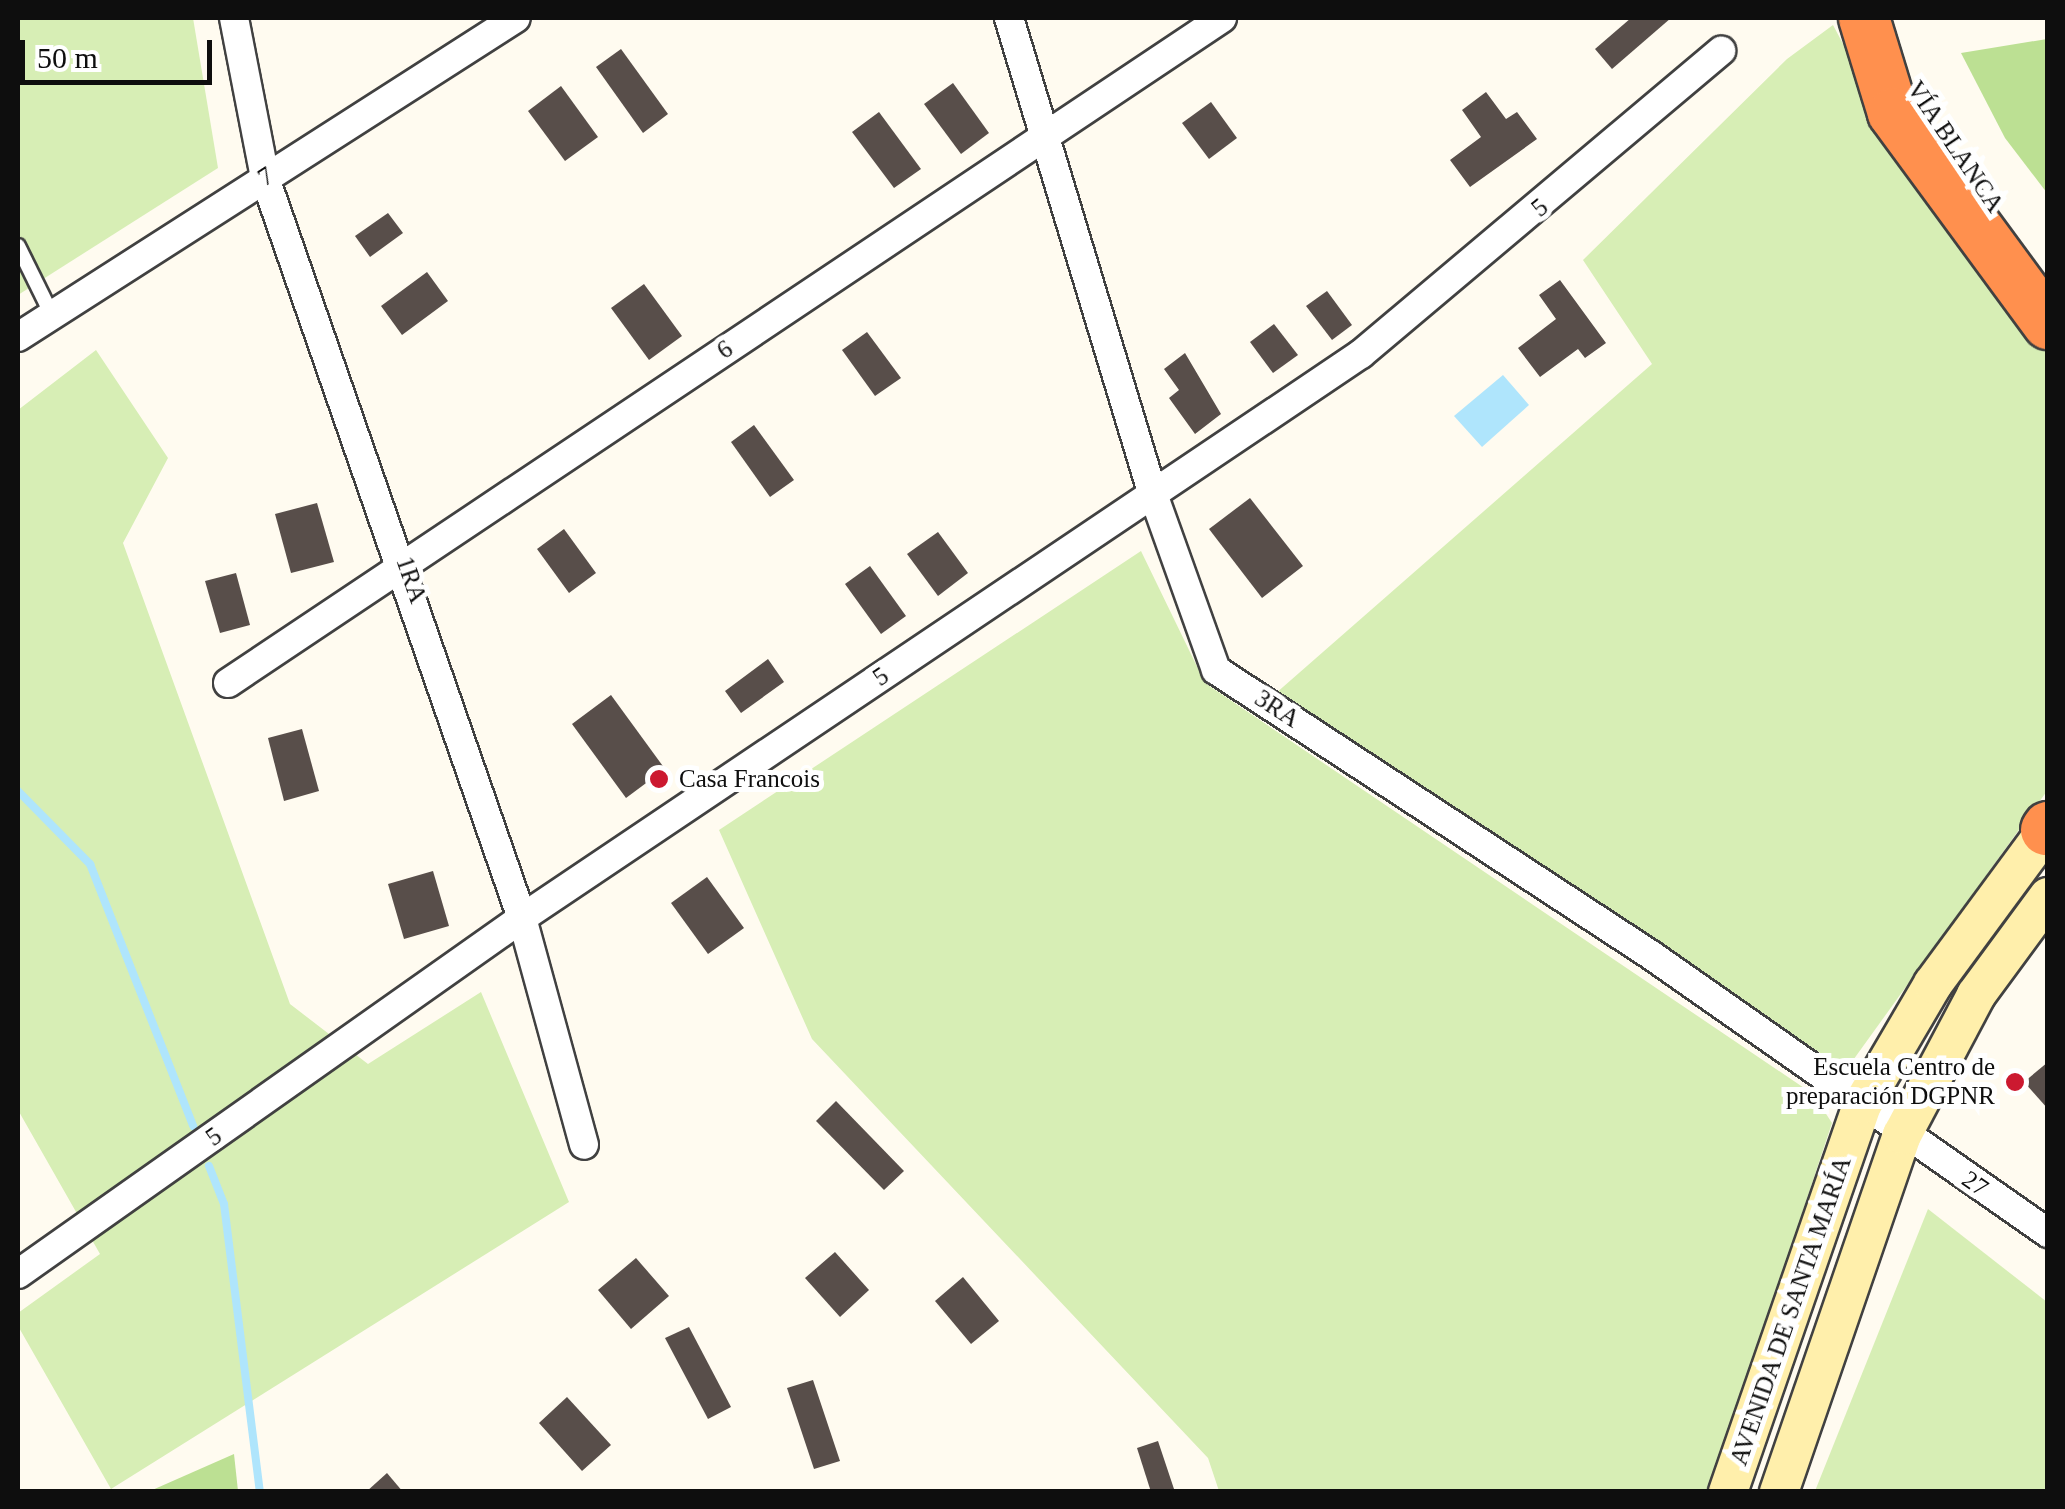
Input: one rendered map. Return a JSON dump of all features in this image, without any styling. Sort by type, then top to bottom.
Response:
[{"type":"highway","name":"VÍA BLANCA","points":[[1867,18],[1971,174],[2048,272]]},
{"type":"highway","points":[[1867,18],[1893,113],[2048,324]]},
{"type":"street","name":"1RA","points":[[234,18],[265,178],[406,564],[522,918],[584,1145]]},
{"type":"street","name":"7","points":[[18,337],[516,18]]},
{"type":"street","name":"3RA","points":[[1009,18],[1153,494],[1216,670],[1651,955],[1902,1135]]},
{"type":"street","name":"6","points":[[228,683],[1222,18]]},
{"type":"street","name":"5","points":[[18,1274],[522,918],[1360,354],[1721,51]]},
{"type":"street","name":"AVENIDA DE SANTA MARÍA","points":[[1728,1492],[1862,1105],[1934,984],[2047,828]]},
{"type":"street","name":"AVENIDA DE SANTA MARÍA","points":[[1779,1492],[1902,1135],[1976,995],[2048,898]]},
{"type":"street","name":"27","points":[[1902,1135],[2048,1233]]},
{"type":"lane","points":[[18,246],[52,315]]},
{"type":"green space","points":[[18,18],[193,18],[218,168],[18,295]]},
{"type":"green space","points":[[1833,25],[1905,160],[2048,348],[2047,791],[1851,1063],[1831,1060],[1275,694],[1652,364],[1583,260],[1787,59]]},
{"type":"green space","points":[[2048,39],[2047,193],[2005,138],[1961,53]]},
{"type":"green space","points":[[96,350],[168,458],[123,543],[290,1004],[368,1064],[481,992],[569,1202],[111,1489],[18,1326],[18,1313],[100,1254],[18,1110],[18,410]]},
{"type":"green space","points":[[1141,551],[1205,683],[1813,1094],[1832,1123],[1710,1491],[1219,1491],[1208,1458],[812,1039],[719,830]]},
{"type":"green space","points":[[1928,1209],[2047,1302],[2047,1491],[1815,1491]]},
{"type":"green space","points":[[234,1454],[238,1491],[150,1491]]},
{"type":"water","points":[[1503,375],[1529,405],[1482,447],[1454,416]]},
{"type":"building","points":[[1631,18],[1671,18],[1612,69],[1595,49]]},
{"type":"building","points":[[621,49],[668,114],[643,133],[596,67]]},
{"type":"building","points":[[953,83],[989,133],[961,154],[924,104]]},
{"type":"building","points":[[561,86],[598,137],[565,161],[528,111]]},
{"type":"building","points":[[1486,92],[1506,119],[1517,112],[1537,139],[1470,187],[1450,160],[1481,137],[1462,110]]},
{"type":"building","points":[[1211,102],[1237,138],[1209,159],[1182,123]]},
{"type":"building","points":[[879,112],[921,169],[894,188],[852,132]]},
{"type":"building","points":[[388,213],[403,233],[370,257],[355,236]]},
{"type":"building","points":[[427,272],[448,301],[402,335],[381,306]]},
{"type":"building","points":[[1560,280],[1606,343],[1585,358],[1578,349],[1540,377],[1518,348],[1556,319],[1539,295]]},
{"type":"building","points":[[644,284],[682,336],[649,360],[611,308]]},
{"type":"building","points":[[1327,291],[1352,325],[1332,340],[1306,306]]},
{"type":"building","points":[[1274,324],[1298,355],[1273,373],[1250,342]]},
{"type":"building","points":[[867,332],[901,378],[875,396],[842,350]]},
{"type":"building","points":[[1185,353],[1221,414],[1195,434],[1169,398],[1179,390],[1164,369]]},
{"type":"building","points":[[754,425],[794,480],[770,497],[731,442]]},
{"type":"building","points":[[1250,498],[1303,566],[1262,598],[1209,529]]},
{"type":"building","points":[[317,503],[334,562],[291,573],[275,514]]},
{"type":"building","points":[[564,529],[596,573],[569,593],[537,549]]},
{"type":"building","points":[[938,532],[968,573],[938,596],[907,554]]},
{"type":"building","points":[[870,566],[906,616],[881,634],[845,584]]},
{"type":"building","points":[[236,573],[250,625],[220,633],[205,581]]},
{"type":"building","points":[[768,659],[784,682],[741,713],[725,691]]},
{"type":"building","points":[[611,695],[665,769],[626,798],[572,724]]},
{"type":"building","points":[[302,729],[319,791],[284,801],[268,738]]},
{"type":"building","points":[[433,871],[449,926],[404,939],[388,884]]},
{"type":"building","points":[[707,877],[744,928],[708,954],[671,903]]},
{"type":"building","points":[[2048,1062],[2048,1109],[2024,1082]]},
{"type":"building","points":[[836,1101],[904,1171],[884,1190],[816,1121]]},
{"type":"building","points":[[835,1252],[869,1290],[840,1317],[805,1278]]},
{"type":"building","points":[[636,1258],[669,1296],[631,1329],[598,1290]]},
{"type":"building","points":[[963,1277],[999,1321],[971,1344],[935,1301]]},
{"type":"building","points":[[689,1327],[731,1407],[708,1419],[665,1338]]},
{"type":"building","points":[[813,1380],[840,1461],[814,1469],[787,1388]]},
{"type":"building","points":[[567,1397],[611,1445],[582,1471],[539,1423]]},
{"type":"building","points":[[1158,1441],[1175,1492],[1151,1492],[1137,1448]]},
{"type":"building","points":[[387,1473],[403,1492],[366,1492]]},
{"type":"waterway","points":[[18,791],[90,864],[193,1126]]},
{"type":"waterway","points":[[209,1166],[224,1204],[260,1492]]},
{"type":"place","name":"Casa Francois","points":[[659,779]]},
{"type":"place","name":"Escuela Centro de preparación DGPNR","points":[[2015,1082]]}]
